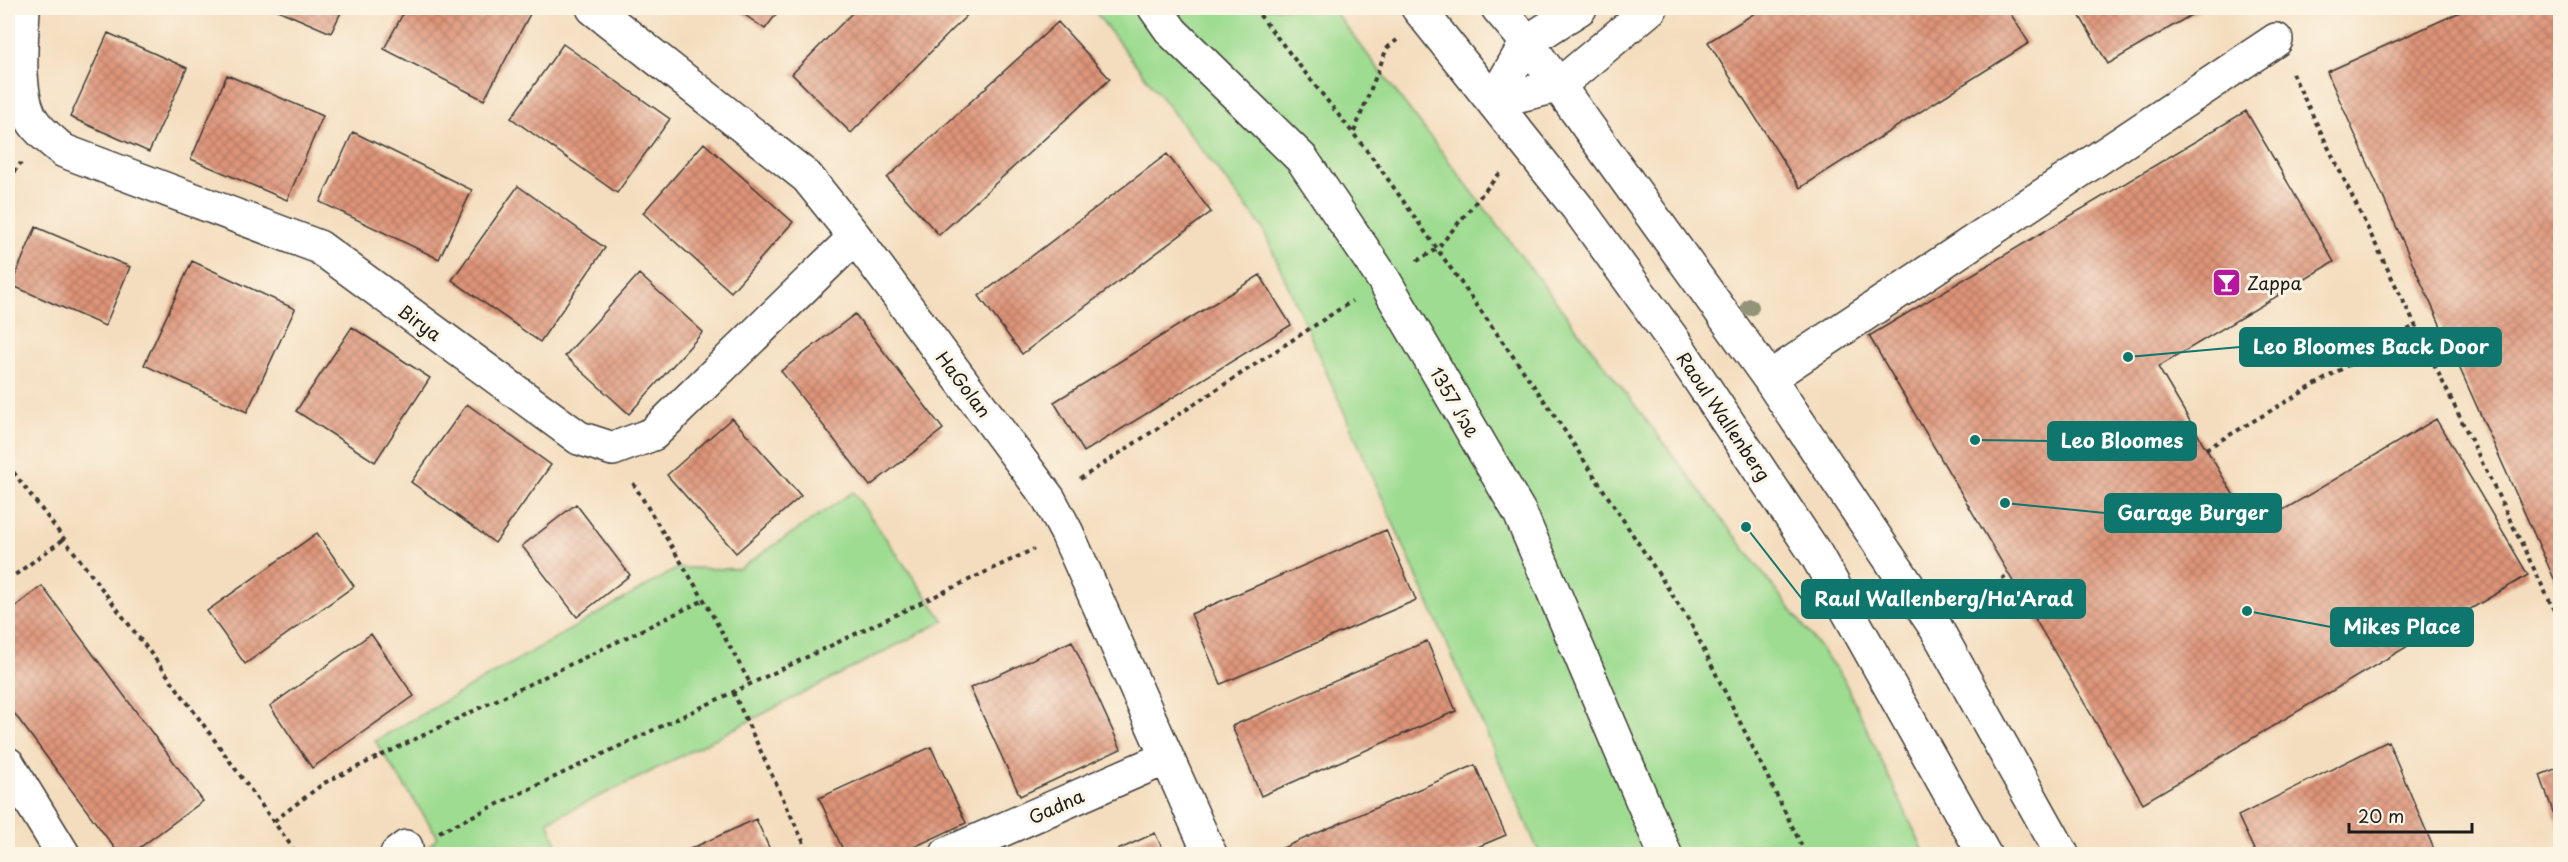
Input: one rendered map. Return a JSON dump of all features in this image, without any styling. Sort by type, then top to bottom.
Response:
[{"type":"street","name":"Birya","points":[[23,8],[20,70],[29,115],[45,135],[64,151],[319,247],[579,438],[613,449]]},
{"type":"street","name":"HaGolan","points":[[593,8],[807,177],[855,237],[1049,499],[1067,533],[1210,855]]},
{"type":"street","name":"שביל 1357","points":[[1155,8],[1172,32],[1302,159],[1384,280],[1520,513],[1665,855]]},
{"type":"street","points":[[1498,8],[1527,42],[1769,378],[1936,628],[2062,855]]},
{"type":"street","points":[[1493,101],[1527,42],[1580,8]]},
{"type":"street","points":[[1493,101],[1558,86],[1651,8]]},
{"type":"street","name":"Raoul Wallenberg","points":[[1421,12],[1577,207],[1671,337],[1817,556],[1984,855]]},
{"type":"street","points":[[1769,378],[2276,40]]},
{"type":"street","points":[[613,449],[653,434],[855,237]]},
{"type":"street","name":"Gadna","points":[[946,855],[1166,758]]},
{"type":"street","points":[[8,764],[63,855]]},
{"type":"path","points":[[1254,8],[1353,133],[1553,413],[1689,622],[1806,855]]},
{"type":"path","points":[[1353,133],[1387,48],[1421,12]]},
{"type":"path","points":[[2276,40],[2554,610],[2560,607]]},
{"type":"path","points":[[1049,499],[1384,280],[1437,249],[1498,175],[1536,156]]},
{"type":"path","points":[[2206,449],[2416,325]]},
{"type":"path","points":[[613,449],[704,600],[750,683]]},
{"type":"path","points":[[8,465],[297,855]]},
{"type":"path","points":[[401,851],[1067,533]]},
{"type":"path","points":[[8,579],[64,539]]},
{"type":"path","points":[[1936,628],[2008,574]]},
{"type":"path","points":[[274,821],[324,783],[704,600]]},
{"type":"path","points":[[733,692],[809,855]]},
{"type":"green space","points":[[1092,8],[1332,8],[1843,678],[1925,854],[1540,854],[1262,227]]},
{"type":"green space","points":[[853,492],[944,621],[646,774],[548,821],[561,854],[420,854],[438,837],[375,741],[678,568],[739,569]]},
{"type":"building","points":[[273,8],[343,8],[331,33]]},
{"type":"building","points":[[406,8],[523,8],[531,12],[484,100],[384,49]]},
{"type":"building","points":[[735,8],[781,8],[765,29]]},
{"type":"building","points":[[857,8],[974,8],[851,133],[792,74]]},
{"type":"building","points":[[1763,8],[2007,8],[2029,43],[1800,188],[1708,42]]},
{"type":"building","points":[[2075,8],[2203,8],[2108,64]]},
{"type":"building","points":[[2469,8],[2560,8],[2560,592],[2327,72]]},
{"type":"building","points":[[1058,22],[1110,79],[939,235],[887,178]]},
{"type":"building","points":[[108,33],[187,68],[149,152],[70,117]]},
{"type":"building","points":[[563,44],[670,119],[617,193],[511,118]]},
{"type":"building","points":[[227,75],[323,116],[287,200],[191,159]]},
{"type":"building","points":[[2246,111],[2334,262],[2158,367],[2253,528],[2436,419],[2528,575],[2143,803],[1869,336]]},
{"type":"building","points":[[353,132],[472,190],[439,259],[320,202]]},
{"type":"building","points":[[704,143],[793,222],[731,292],[643,213]]},
{"type":"building","points":[[1167,154],[1211,212],[1022,354],[979,296]]},
{"type":"building","points":[[518,186],[605,248],[540,342],[452,280]]},
{"type":"building","points":[[36,227],[130,267],[105,326],[11,285]]},
{"type":"building","points":[[192,261],[295,309],[247,412],[144,365]]},
{"type":"building","points":[[639,274],[703,332],[629,414],[565,356]]},
{"type":"building","points":[[1260,275],[1291,325],[1084,452],[1054,402]]},
{"type":"building","points":[[855,314],[943,429],[870,486],[781,371]]},
{"type":"building","points":[[352,327],[430,378],[375,462],[296,411]]},
{"type":"building","points":[[467,404],[551,465],[495,543],[411,482]]},
{"type":"building","points":[[732,418],[801,496],[736,553],[667,475]]},
{"type":"building","points":[[576,504],[630,575],[577,617],[522,546]]},
{"type":"building","points":[[1386,530],[1416,600],[1221,684],[1191,614]]},
{"type":"building","points":[[317,533],[354,586],[245,664],[207,611]]},
{"type":"building","points":[[42,586],[203,801],[131,854],[119,854],[8,705],[8,612]]},
{"type":"building","points":[[371,634],[414,696],[312,768],[270,706]]},
{"type":"building","points":[[1072,641],[1121,749],[1020,796],[970,688]]},
{"type":"building","points":[[1427,641],[1456,711],[1261,796],[1232,726]]},
{"type":"building","points":[[2388,741],[2436,854],[2256,854],[2238,816]]},
{"type":"building","points":[[931,747],[966,823],[899,854],[845,854],[819,798]]},
{"type":"building","points":[[1475,765],[1506,835],[1461,854],[1283,854],[1280,849]]},
{"type":"building","points":[[2560,767],[2560,832],[2540,775]]},
{"type":"building","points":[[756,819],[772,854],[679,854]]},
{"type":"building","points":[[1155,833],[1165,854],[1109,854]]},
{"type":"place","name":"Zappa","points":[[2226,282]]},
{"type":"place","name":"Leo Bloomes Back Door","points":[[2128,357]]},
{"type":"place","name":"Leo Bloomes","points":[[1975,440]]},
{"type":"place","name":"Garage Burger","points":[[2005,503]]},
{"type":"place","name":"Raul Wallenberg/Ha'Arad","points":[[1746,527]]},
{"type":"place","name":"Mikes Place","points":[[2247,611]]}]
